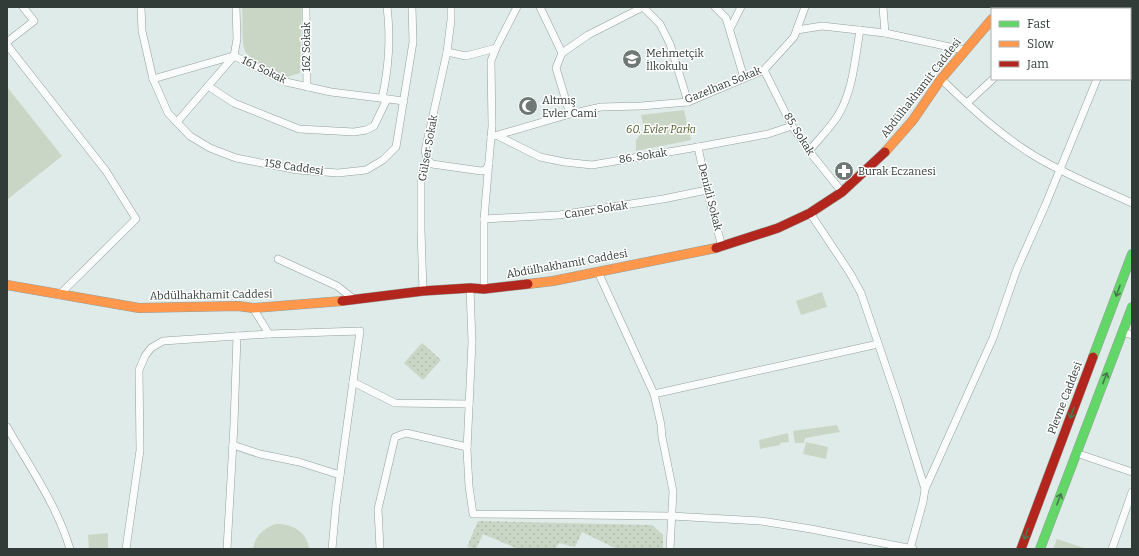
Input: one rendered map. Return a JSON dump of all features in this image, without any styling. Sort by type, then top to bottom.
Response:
[{"type":"main road","name":"Abdülhakhamit Caddesi","points":[[7,285],[139,308],[238,306],[253,308],[355,300],[470,288],[484,289],[553,281],[722,247],[778,228],[810,213],[842,192],[884,153],[913,120],[941,79],[964,50],[991,20]]},
{"type":"main road","name":"Plevne Caddesi","points":[[1021,549],[1132,254]]},
{"type":"main road","points":[[1040,549],[1132,307]]},
{"type":"street","points":[[23,7],[34,21],[7,43],[106,171],[136,219],[59,295]]},
{"type":"street","name":"158 Caddesi","points":[[142,7],[142,31],[153,79],[168,113],[190,136],[210,148],[236,158],[297,170],[338,173],[366,170],[383,160],[396,147],[414,42],[412,7]]},
{"type":"street","points":[[153,79],[234,56],[237,39],[236,7]]},
{"type":"street","name":"162 Sokak","points":[[306,7],[306,87]]},
{"type":"street","points":[[208,86],[234,103],[298,129],[354,132],[366,130],[374,126],[385,99],[390,29],[387,7]]},
{"type":"street","name":"Gülser Sokak","points":[[423,292],[421,180],[427,159],[425,151],[447,52],[451,7]]},
{"type":"street","points":[[484,289],[484,219],[489,164],[494,136],[492,61],[496,48],[517,7]]},
{"type":"street","points":[[540,7],[562,53]]},
{"type":"street","points":[[570,114],[556,68],[562,53],[588,35],[643,7],[660,24],[666,37],[688,102]]},
{"type":"street","points":[[715,7],[726,18],[744,78]]},
{"type":"street","points":[[730,30],[741,7]]},
{"type":"street","name":"Gazelhan Sokak","points":[[494,136],[570,114],[601,107],[641,106],[688,102],[764,70],[794,37],[806,7]]},
{"type":"street","points":[[883,7],[885,33]]},
{"type":"street","points":[[797,30],[822,26],[860,30],[885,33],[964,50]]},
{"type":"street","points":[[809,152],[837,117],[846,97],[853,72],[860,30]]},
{"type":"street","points":[[447,52],[466,56],[496,48]]},
{"type":"street","name":"161 Sokak","points":[[177,122],[234,56],[286,82],[330,92],[404,101]]},
{"type":"street","name":"85. Sokak","points":[[764,70],[792,126],[809,152],[842,192]]},
{"type":"street","points":[[941,79],[991,125],[1032,155],[1060,170],[1132,203]]},
{"type":"street","points":[[967,103],[992,80]]},
{"type":"street","points":[[470,288],[472,342],[467,447],[469,486],[473,514],[671,516],[761,521],[811,529],[911,549],[923,502],[924,490],[993,338],[1017,269],[1060,170],[1097,80]]},
{"type":"street","name":"86. Sokak","points":[[494,136],[540,157],[564,162],[592,165],[768,134],[792,126]]},
{"type":"street","name":"Denizli Sokak","points":[[698,147],[707,190],[722,247]]},
{"type":"street","points":[[427,159],[432,164],[481,171],[486,170],[489,164]]},
{"type":"street","name":"Caner Sokak","points":[[484,219],[559,215],[663,199],[707,190]]},
{"type":"street","points":[[810,213],[850,273],[861,293],[897,399],[924,490]]},
{"type":"street","points":[[278,259],[337,286],[355,300]]},
{"type":"street","points":[[598,272],[654,394],[673,491],[670,549]]},
{"type":"street","points":[[253,308],[269,334]]},
{"type":"street","points":[[126,549],[140,450],[139,370],[151,348],[163,341],[269,334],[360,331],[340,476],[332,549]]},
{"type":"street","points":[[1123,332],[1132,335]]},
{"type":"street","points":[[227,549],[237,336]]},
{"type":"street","points":[[654,394],[878,344]]},
{"type":"street","points":[[353,382],[395,403],[469,404]]},
{"type":"street","points":[[7,427],[52,506],[66,536],[70,549]]},
{"type":"street","points":[[380,549],[378,509],[396,437],[406,433],[467,447]]},
{"type":"street","points":[[233,445],[260,454],[299,462],[340,476]]},
{"type":"street","points":[[1076,453],[1132,472]]},
{"type":"street","points":[[1112,549],[1132,492]]},
{"type":"green space","points":[[242,7],[302,7],[300,73],[287,77],[264,66],[248,55],[245,51],[243,42]]},
{"type":"green space","points":[[7,87],[62,156],[8,199],[7,197]]},
{"type":"green space","name":"60. Evler Parkı","points":[[684,110],[691,140],[636,151],[636,140],[644,129],[641,115]]},
{"type":"green space","points":[[822,292],[827,307],[801,315],[796,301]]},
{"type":"green space","points":[[422,343],[441,360],[423,380],[404,363]]},
{"type":"green space","points":[[837,425],[840,432],[805,438],[804,443],[795,443],[793,431]]},
{"type":"green space","points":[[788,433],[789,442],[760,449],[759,440]]},
{"type":"green space","points":[[806,442],[828,447],[826,459],[803,454]]},
{"type":"green space","points":[[478,521],[652,525],[663,535],[663,549],[617,549],[582,532],[575,547],[559,543],[555,549],[518,549],[483,534],[476,549],[467,547]]},
{"type":"green space","points":[[275,524],[287,525],[297,529],[305,537],[309,549],[253,549],[254,544],[260,534]]},
{"type":"green space","points":[[108,533],[108,549],[89,549],[88,535]]},
{"type":"green space","points":[[1057,539],[1087,549],[1053,549]]},
{"type":"traffic: fast","points":[[1093,357],[1132,254]]},
{"type":"traffic: fast","points":[[1040,549],[1132,307]]},
{"type":"traffic: slow","points":[[885,152],[913,120],[941,79],[991,20]]},
{"type":"traffic: slow","points":[[528,284],[553,281],[716,248]]},
{"type":"traffic: slow","points":[[7,285],[139,308],[238,306],[253,308],[342,301]]},
{"type":"traffic: jam","points":[[716,248],[778,228],[810,213],[842,192],[885,152]]},
{"type":"traffic: jam","points":[[342,301],[423,291],[470,288],[484,289],[528,284]]},
{"type":"traffic: jam","points":[[1021,549],[1093,357]]},
{"type":"place","name":"Mehmetçik İlkokulu","points":[[632,59]]},
{"type":"place","name":"Altmış Evler Cami","points":[[528,106]]},
{"type":"place","name":"Burak Eczanesi","points":[[844,171]]}]
